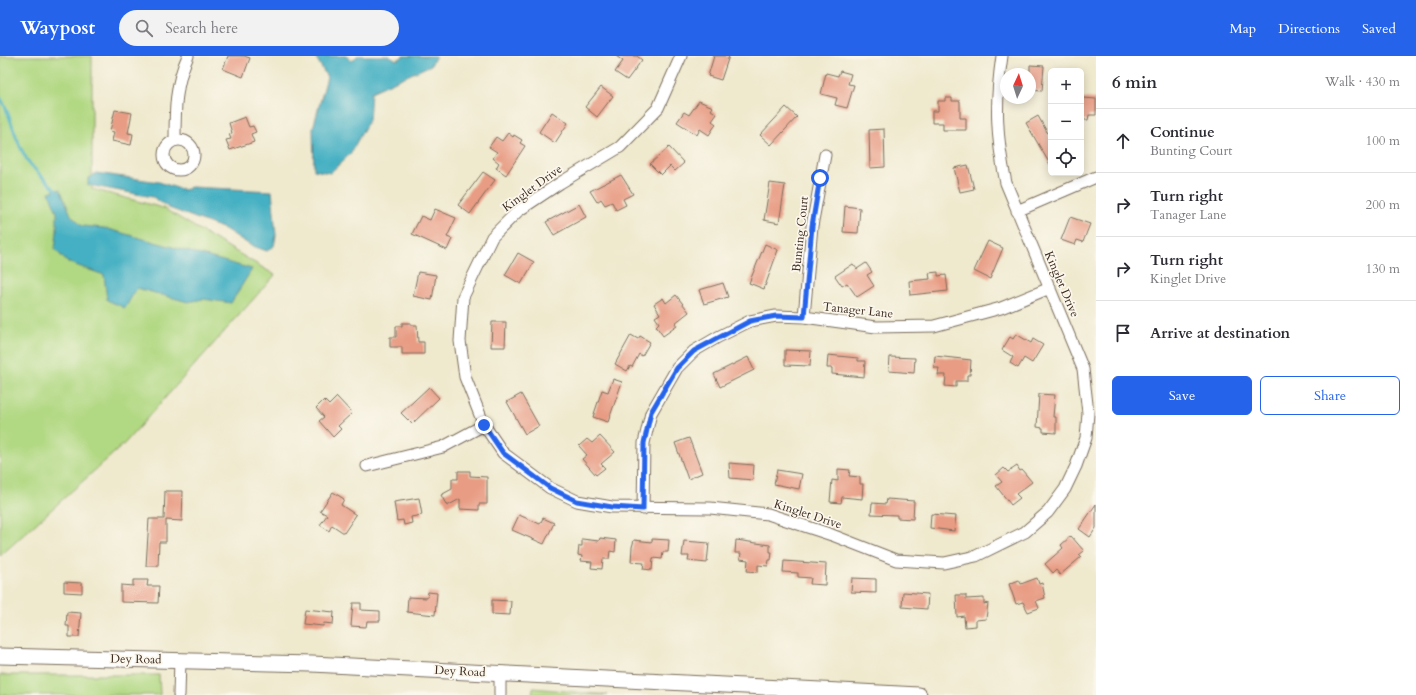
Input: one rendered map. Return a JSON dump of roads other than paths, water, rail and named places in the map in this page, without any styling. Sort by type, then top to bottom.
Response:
[{"type":"main road","name":"Dey Road","points":[[0,656],[180,660],[500,673],[919,695]]},
{"type":"street","points":[[176,140],[175,101],[181,71],[188,56]]},
{"type":"street","name":"Kinglet Drive","points":[[681,56],[658,108],[620,147],[518,210],[492,237],[463,298],[460,341],[465,377],[484,425],[503,453],[550,488],[577,501],[612,507],[643,509],[710,508],[768,514],[832,535],[896,560],[944,563],[976,556],[1025,532],[1048,512],[1066,489],[1086,438],[1088,414],[1083,369],[1006,183],[1000,151],[996,116],[1002,56]]},
{"type":"street","name":"Bunting Court","points":[[804,317],[812,226],[826,155]]},
{"type":"street","points":[[1018,211],[1096,177]]},
{"type":"street","name":"Tanager Lane","points":[[643,509],[644,443],[651,412],[677,368],[694,351],[750,321],[776,316],[804,317],[876,327],[934,326],[1001,308],[1050,288]]},
{"type":"street","points":[[367,466],[443,447],[484,425]]},
{"type":"street","points":[[179,695],[180,660]]},
{"type":"street","points":[[500,673],[500,695]]},
{"type":"water","points":[[315,56],[346,56],[352,61],[357,56],[390,56],[397,60],[404,56],[436,56],[431,65],[371,92],[369,120],[350,154],[330,173],[314,170],[313,128],[327,77]]},
{"type":"water","points":[[96,173],[159,182],[183,190],[191,187],[272,191],[276,236],[274,246],[267,251],[250,245],[225,229],[169,208],[153,197],[88,185],[88,179]]},
{"type":"water","points":[[60,189],[71,215],[82,226],[104,228],[252,269],[231,303],[203,299],[188,302],[137,288],[125,308],[107,300],[104,275],[67,262],[55,249],[57,212],[49,192]]},
{"type":"waterway","points":[[0,97],[26,158],[36,171],[56,190]]}]
